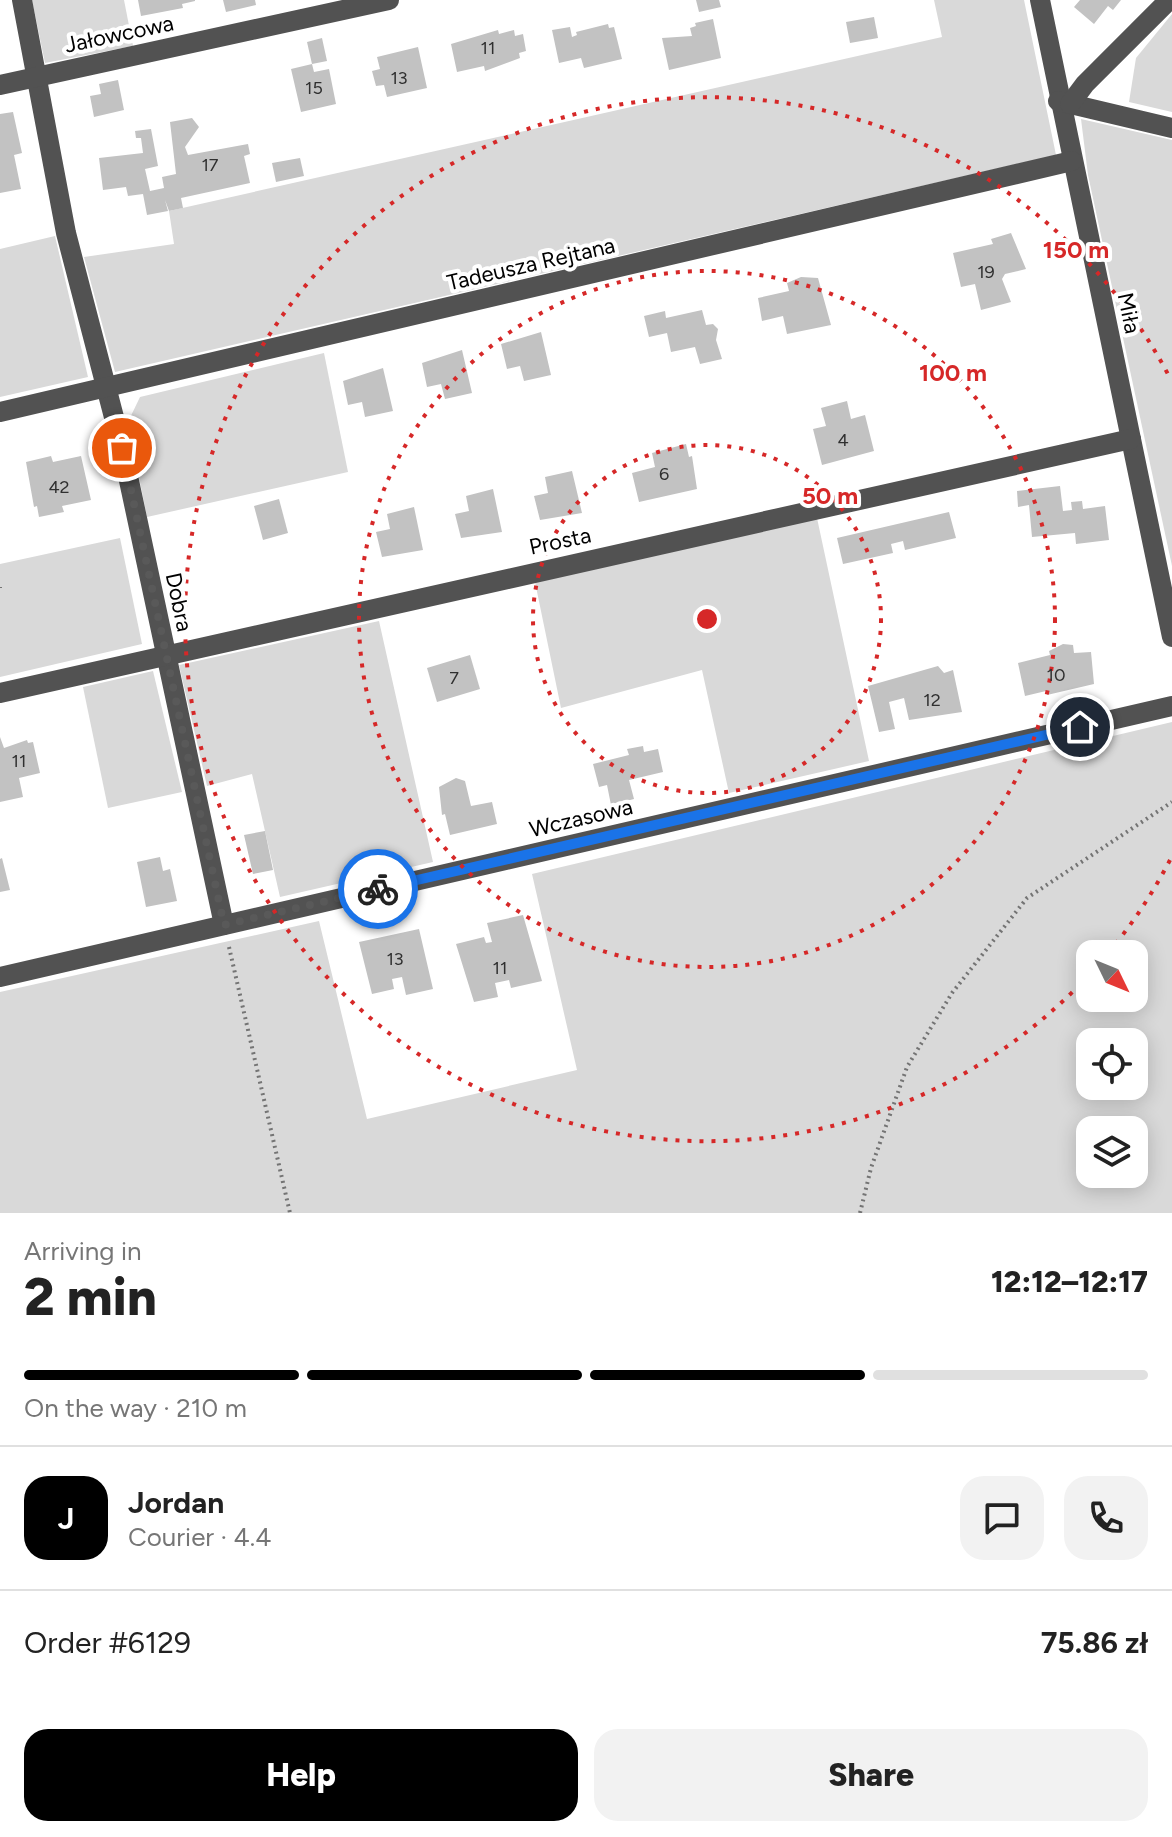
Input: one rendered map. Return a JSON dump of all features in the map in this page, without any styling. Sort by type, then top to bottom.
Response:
[{"type":"street","name":"Dobra","points":[[22,0],[66,233],[106,389],[224,925]]},
{"type":"street","name":"Jałowcowa","points":[[0,85],[389,0]]},
{"type":"street","name":"Miła","points":[[1040,0],[1064,102],[1072,161],[1172,637]]},
{"type":"street","points":[[1064,102],[1169,0]]},
{"type":"street","points":[[1064,102],[1172,128]]},
{"type":"street","name":"Tadeusza Rejtana","points":[[0,412],[1072,161]]},
{"type":"street","name":"Prosta","points":[[0,693],[165,653],[1131,439]]},
{"type":"street","name":"Wczasowa","points":[[0,977],[1172,706]]},
{"type":"path","points":[[860,1213],[871,1168],[907,1067],[952,993],[1027,898],[1172,802]]},
{"type":"path","points":[[224,925],[290,1213]]},
{"type":"shaded area","points":[[32,0],[124,0],[133,46],[45,63]]},
{"type":"shaded area","points":[[934,0],[1024,0],[1056,155],[115,372],[84,257],[174,244],[169,211],[942,37]]},
{"type":"shaded area","points":[[1172,14],[1172,112],[1129,102],[1136,58]]},
{"type":"shaded area","points":[[1081,119],[1172,140],[1172,566],[1088,175]]},
{"type":"shaded area","points":[[55,236],[88,377],[0,397],[0,249]]},
{"type":"shaded area","points":[[324,353],[348,472],[147,517],[128,422],[140,397]]},
{"type":"shaded area","points":[[817,518],[869,761],[729,793],[702,670],[561,708],[535,582]]},
{"type":"shaded area","points":[[120,538],[142,644],[0,677],[0,564]]},
{"type":"shaded area","points":[[379,621],[433,862],[280,897],[252,774],[207,786],[179,665]]},
{"type":"shaded area","points":[[153,671],[182,792],[108,808],[83,687]]},
{"type":"shaded area","points":[[1172,722],[1172,1213],[0,1213],[0,992],[319,921],[367,1119],[577,1070],[532,874]]},
{"type":"building","points":[[138,0],[195,1],[182,4],[183,8],[141,16]]},
{"type":"building","points":[[223,0],[255,0],[256,5],[226,12]]},
{"type":"building","points":[[696,0],[719,0],[721,7],[699,12]]},
{"type":"building","points":[[1080,0],[1121,0],[1113,10],[1108,6],[1094,24],[1074,7]]},
{"type":"building","points":[[874,17],[878,38],[850,43],[846,22]]},
{"type":"building","points":[[713,19],[721,58],[669,70],[662,38],[692,36],[690,28],[696,26],[695,23]]},
{"type":"building","points":[[608,24],[609,28],[614,27],[622,59],[584,68],[581,58],[559,63],[552,30],[570,27],[572,37],[577,35],[576,32]]},
{"type":"building","points":[[498,30],[499,34],[514,30],[515,36],[523,34],[526,51],[519,53],[520,58],[485,71],[484,66],[457,72],[451,44]]},
{"type":"building","points":[[322,38],[327,61],[312,64],[307,42]]},
{"type":"building","points":[[418,47],[427,88],[387,97],[384,85],[376,86],[372,71],[380,69],[377,57]]},
{"type":"building","points":[[312,64],[314,72],[329,69],[336,104],[301,112],[291,69]]},
{"type":"building","points":[[118,80],[124,110],[94,117],[90,96],[101,94],[99,84]]},
{"type":"building","points":[[13,112],[22,153],[14,155],[21,189],[0,193],[0,114]]},
{"type":"building","points":[[192,118],[199,127],[185,147],[188,155],[248,144],[250,154],[244,156],[250,183],[181,198],[183,208],[169,211],[165,200],[168,211],[147,215],[143,194],[128,196],[126,187],[103,190],[99,158],[143,153],[141,138],[136,138],[135,131],[151,129],[158,166],[145,169],[150,191],[164,188],[162,177],[176,174],[170,122]]},
{"type":"building","points":[[300,158],[304,176],[276,182],[272,163]]},
{"type":"building","points":[[1011,233],[1026,269],[1005,274],[1002,279],[1011,302],[981,310],[975,284],[961,287],[953,253],[993,244],[991,239]]},
{"type":"building","points":[[801,277],[818,278],[831,325],[787,334],[783,316],[762,321],[758,298],[789,291],[787,283]]},
{"type":"building","points":[[702,310],[706,325],[713,324],[718,329],[716,340],[722,359],[700,364],[695,347],[671,352],[667,333],[649,337],[644,316],[665,311],[666,318]]},
{"type":"building","points":[[541,332],[551,375],[524,381],[520,366],[507,369],[501,344]]},
{"type":"building","points":[[462,350],[472,393],[445,399],[441,384],[427,387],[422,363]]},
{"type":"building","points":[[383,368],[393,411],[365,417],[362,402],[348,405],[343,381]]},
{"type":"building","points":[[847,401],[851,419],[865,415],[874,451],[822,465],[813,429],[826,426],[821,408]]},
{"type":"building","points":[[686,444],[689,457],[692,456],[697,489],[639,502],[632,473],[655,467],[652,453]]},
{"type":"building","points":[[51,456],[53,462],[81,456],[91,500],[62,506],[64,512],[39,517],[37,506],[34,507],[26,462]]},
{"type":"building","points":[[572,471],[582,513],[540,520],[534,496],[548,493],[545,477]]},
{"type":"building","points":[[1060,486],[1063,511],[1072,510],[1071,502],[1082,501],[1083,509],[1105,506],[1109,540],[1076,544],[1075,533],[1032,537],[1029,505],[1018,507],[1017,491]]},
{"type":"building","points":[[493,489],[502,532],[461,538],[455,514],[469,511],[466,496]]},
{"type":"building","points":[[279,499],[288,533],[263,540],[254,506]]},
{"type":"building","points":[[414,507],[423,550],[382,557],[376,532],[390,529],[387,514]]},
{"type":"building","points":[[949,512],[956,538],[905,550],[903,541],[891,544],[893,553],[843,564],[837,538]]},
{"type":"building","points":[[1063,644],[1073,645],[1074,653],[1091,652],[1094,684],[1047,695],[1046,691],[1025,696],[1018,663],[1050,655],[1049,651]]},
{"type":"building","points":[[470,655],[480,689],[437,702],[427,668]]},
{"type":"building","points":[[938,666],[944,673],[953,670],[962,712],[909,720],[904,698],[889,702],[895,729],[879,732],[868,686]]},
{"type":"building","points":[[0,737],[4,748],[27,740],[28,743],[33,742],[40,773],[19,778],[23,797],[0,802]]},
{"type":"building","points":[[643,746],[644,752],[658,749],[663,772],[629,780],[634,799],[611,805],[607,785],[599,787],[593,764],[629,755],[627,749]]},
{"type":"building","points":[[456,778],[465,781],[471,806],[492,802],[497,824],[450,835],[445,814],[442,815],[439,787]]},
{"type":"building","points":[[265,831],[273,870],[253,874],[244,835]]},
{"type":"building","points":[[160,857],[163,871],[170,869],[177,901],[146,907],[137,862]]},
{"type":"building","points":[[0,859],[10,890],[0,892]]},
{"type":"building","points":[[523,915],[542,981],[511,988],[509,980],[495,983],[498,997],[474,1002],[456,944],[484,937],[486,943],[492,942],[487,923]]},
{"type":"building","points":[[419,929],[433,989],[406,995],[402,977],[392,979],[394,989],[372,994],[359,942]]},
{"type":"way so far","points":[[122,448],[224,925],[378,889]]},
{"type":"route","points":[[378,889],[1080,727]]}]
